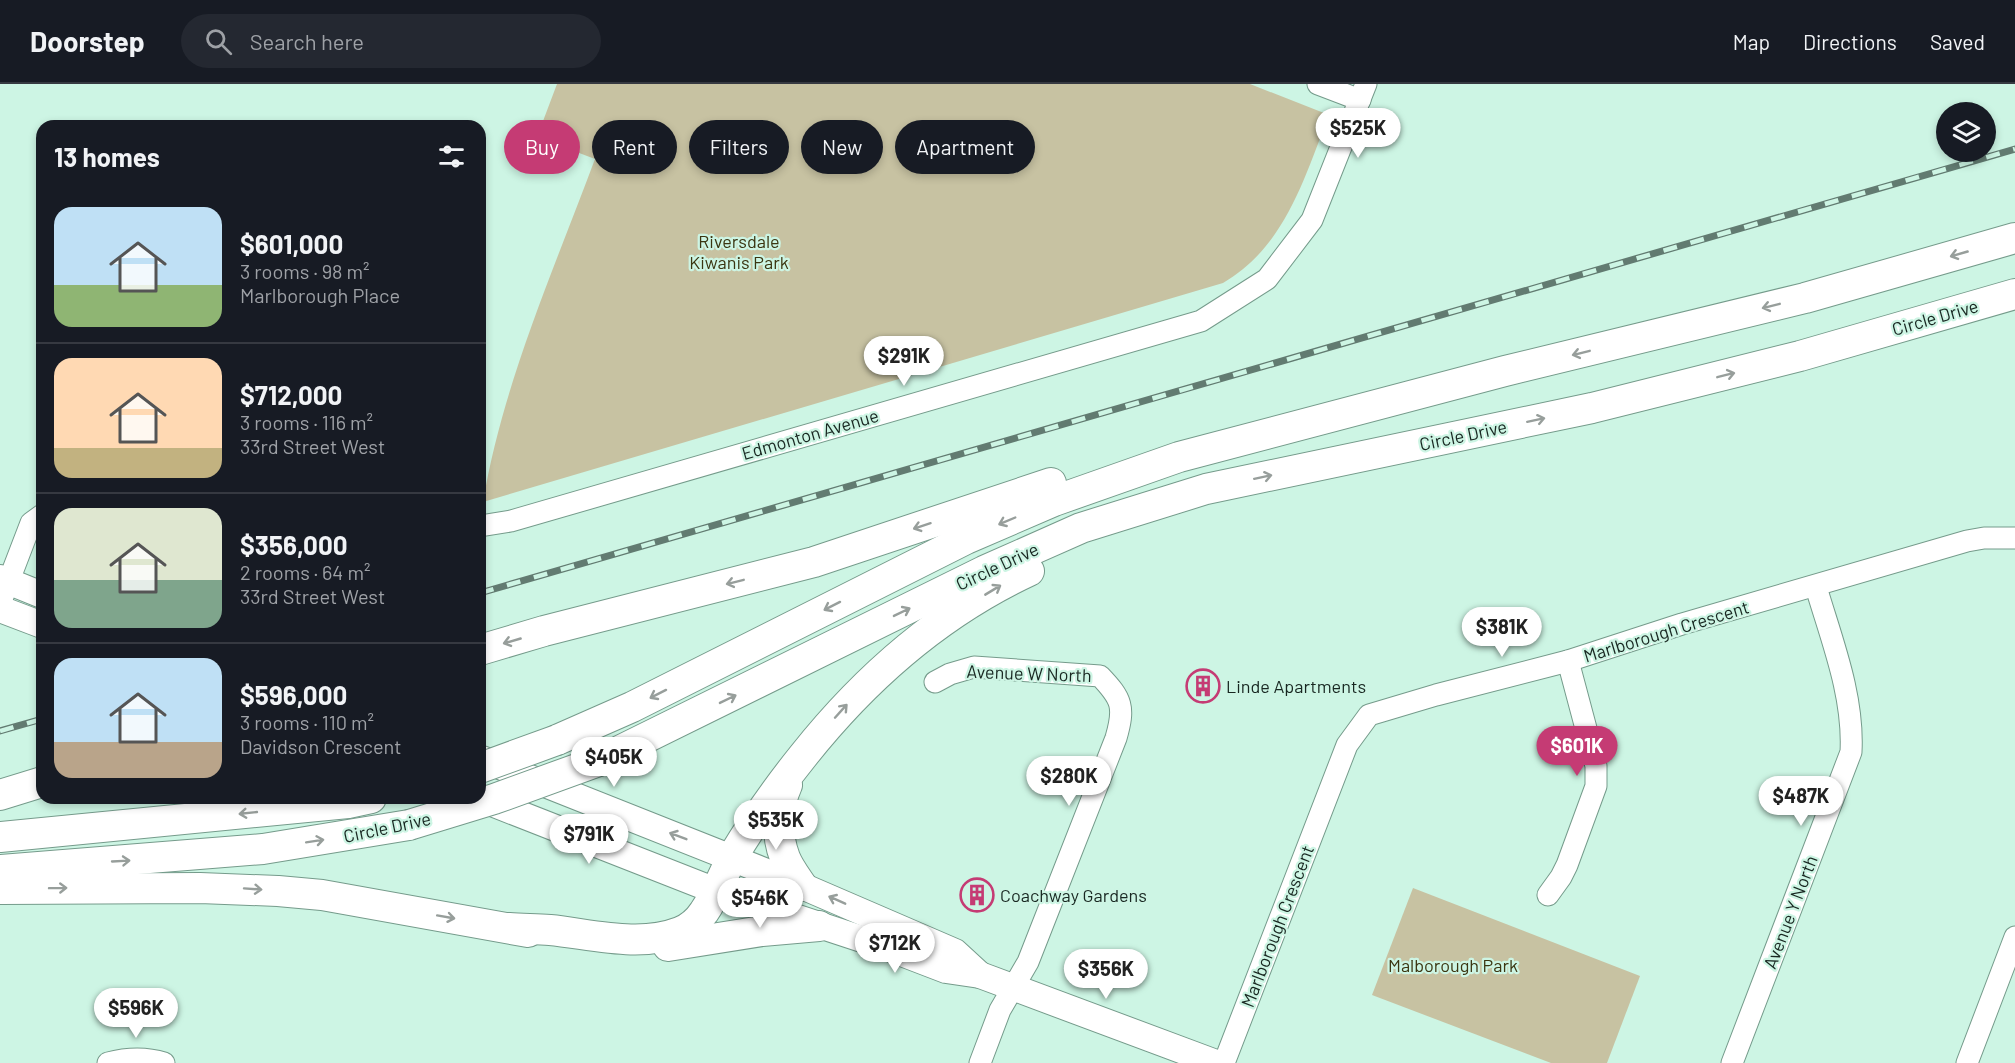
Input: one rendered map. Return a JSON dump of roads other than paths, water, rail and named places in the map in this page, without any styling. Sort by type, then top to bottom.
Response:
[{"type":"highway","name":"Circle Drive","points":[[486,766],[557,740],[632,707],[966,540],[1054,501],[1179,457],[1505,371],[1804,298],[2015,238]]},
{"type":"highway","name":"Circle Drive","points":[[486,801],[599,761],[995,566],[1081,528],[1206,489],[1592,408],[1800,356],[2015,294]]},
{"type":"highway","points":[[486,648],[544,631],[814,562],[1198,435],[1505,371]]},
{"type":"highway","points":[[509,928],[626,939],[669,935],[693,925],[704,913],[733,857],[768,803],[803,756],[878,673],[919,638],[964,607],[1007,582],[1206,489]]},
{"type":"highway","points":[[802,886],[785,858],[780,838],[779,818],[784,791],[803,756]]},
{"type":"highway","points":[[0,795],[36,784]]},
{"type":"highway","points":[[0,795],[36,789]]},
{"type":"highway","name":"Circle Drive","points":[[0,837],[321,804]]},
{"type":"highway","name":"Circle Drive","points":[[0,870],[263,849],[409,825],[478,804]]},
{"type":"highway","points":[[0,889],[140,887],[278,891],[614,944],[649,947],[692,943],[762,931],[819,926]]},
{"type":"main road","points":[[2,593],[36,595]]},
{"type":"main road","points":[[2,593],[36,620]]},
{"type":"main road","points":[[486,761],[733,857],[955,952],[980,975]]},
{"type":"main road","points":[[486,801],[716,891],[886,947],[946,970],[980,975],[1216,1063]]},
{"type":"street","points":[[1318,84],[1363,92]]},
{"type":"street","name":"Edmonton Avenue","points":[[486,525],[511,521],[1201,321],[1267,279],[1312,220],[1363,92]]},
{"type":"street","points":[[2,593],[31,523],[36,519]]},
{"type":"street","name":"Marlborough Crescent","points":[[1224,1063],[1347,745],[1369,715],[1568,661],[1682,624],[1816,587],[1967,541],[1984,538],[2015,538]]},
{"type":"street","name":"Avenue Y North","points":[[1732,1063],[1851,752],[1852,724],[1846,691],[1816,587]]},
{"type":"street","points":[[1548,895],[1567,865],[1596,786],[1597,776],[1568,661]]},
{"type":"street","name":"Avenue W North","points":[[935,682],[950,674],[974,667],[1100,676],[1118,697],[1121,709],[1116,738],[1061,881],[1027,966],[1000,1010],[980,1063]]},
{"type":"street","points":[[1967,1063],[2015,937]]},
{"type":"street","points":[[108,1063],[121,1059],[139,1058],[164,1063]]},
{"type":"railway","points":[[486,591],[2015,149]]},
{"type":"railway","points":[[0,731],[36,721]]},
{"type":"place","name":"Linde Apartments","points":[[1203,686]]},
{"type":"place","name":"Coachway Gardens","points":[[977,895]]},
{"type":"park label","name":"Riversdale Kiwanis Park","points":[[739,251]]},
{"type":"park label","name":"Malborough Park","points":[[1453,965]]}]
